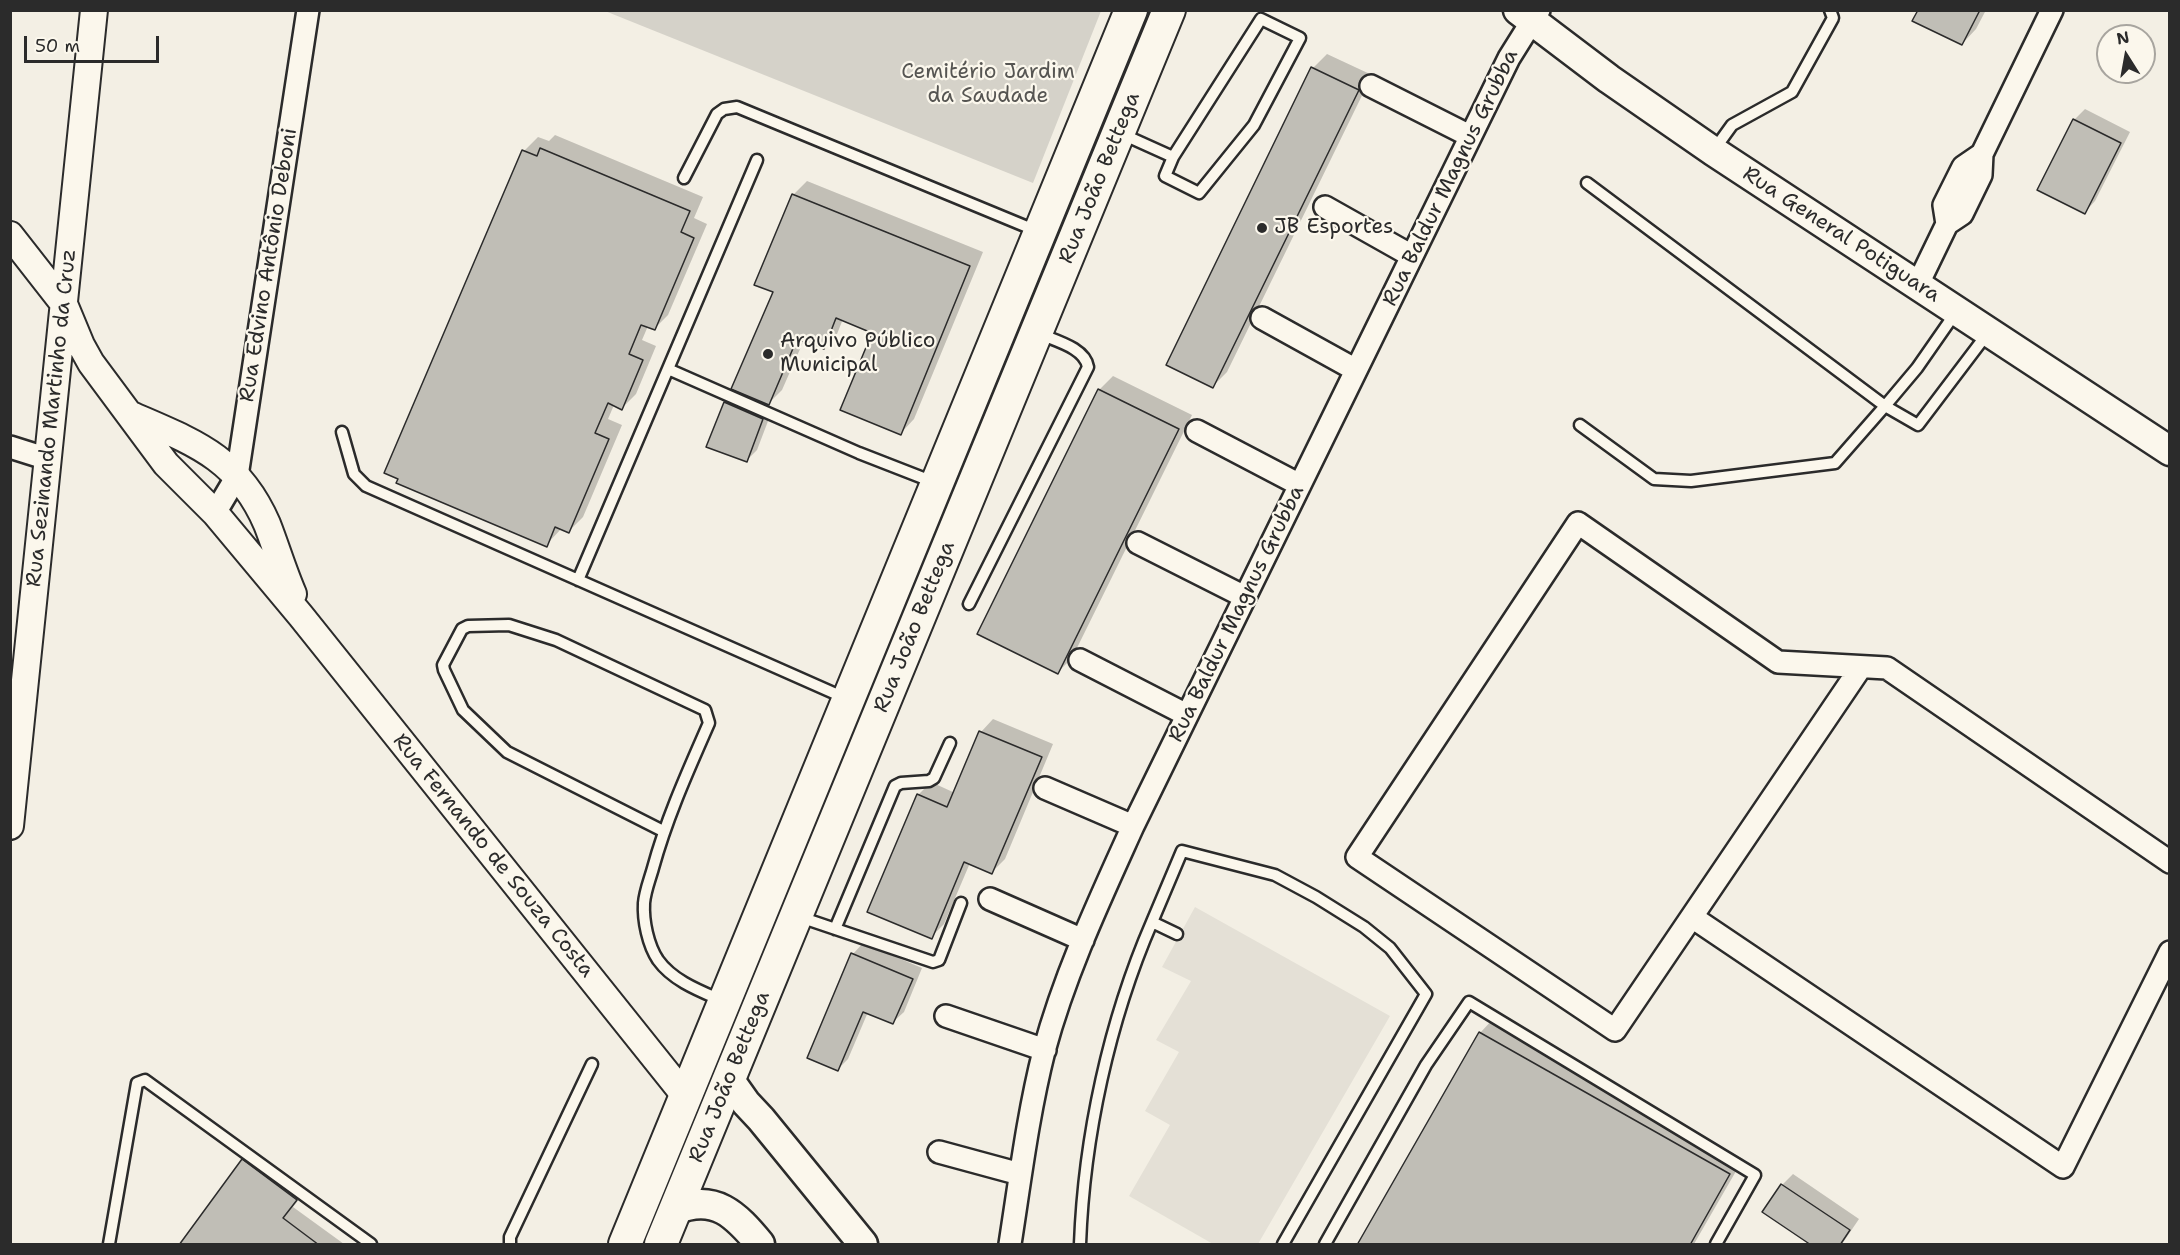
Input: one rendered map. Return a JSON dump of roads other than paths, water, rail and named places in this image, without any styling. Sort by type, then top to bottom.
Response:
[{"type":"main road","name":"Rua João Bettega","points":[[625,1245],[1131,10]]},
{"type":"main road","name":"Rua João Bettega","points":[[661,1245],[1169,10]]},
{"type":"main road","name":"Rua General Potiguara","points":[[1530,14],[1609,79],[1713,151],[2169,452]]},
{"type":"main road","points":[[971,401],[1002,413]]},
{"type":"main road","points":[[956,438],[988,450]]},
{"type":"main road","points":[[724,1002],[755,1016]]},
{"type":"main road","points":[[729,1079],[862,1245]]},
{"type":"main road","points":[[675,1210],[687,1205],[702,1203],[721,1208],[744,1226],[760,1245]]},
{"type":"street","name":"Rua Sezinando Martinho da Cruz","points":[[10,826],[94,10]]},
{"type":"street","name":"Rua Edvino Antônio Deboni","points":[[215,513],[237,476],[308,10]]},
{"type":"street","points":[[1917,286],[1947,224],[1944,205],[1963,167],[1982,153],[2052,10]]},
{"type":"street","name":"Rua Baldur Magnus Grubba","points":[[1010,1245],[1028,1128],[1045,1050],[1083,940],[1133,826],[1530,14]]},
{"type":"street","points":[[1371,86],[1470,136]]},
{"type":"street","points":[[1324,207],[1412,256]]},
{"type":"street","name":"Rua Fernando de Souza Costa","points":[[10,235],[64,304],[91,363],[166,464],[215,513],[301,616],[686,1096]]},
{"type":"street","points":[[1262,318],[1356,370]]},
{"type":"street","name":"Rua Fernando de Souza Costa","points":[[128,414],[203,448],[221,460],[237,476],[266,522],[301,616]]},
{"type":"street","points":[[1197,431],[1300,485]]},
{"type":"street","points":[[10,447],[48,459]]},
{"type":"street","points":[[1861,667],[1615,1030],[1357,857],[1578,523],[1778,662],[1887,668],[2169,862]]},
{"type":"street","points":[[1138,543],[1245,597]]},
{"type":"street","points":[[1080,660],[1187,715]]},
{"type":"street","points":[[1046,788],[1133,826]]},
{"type":"street","points":[[990,899],[1083,940]]},
{"type":"street","points":[[1692,916],[2063,1167],[2169,952]]},
{"type":"street","points":[[946,1016],[1045,1050]]},
{"type":"street","points":[[939,1152],[1020,1174]]},
{"type":"lane","points":[[1713,151],[1732,125],[1792,92],[1833,18],[1830,10]]},
{"type":"lane","points":[[1261,19],[1300,38],[1254,125],[1200,193],[1165,176],[1173,157],[1261,19]]},
{"type":"lane","points":[[684,178],[717,114],[724,108],[737,107],[1040,233]]},
{"type":"lane","points":[[1119,133],[1173,157]]},
{"type":"lane","points":[[578,580],[757,160]]},
{"type":"lane","points":[[1587,183],[1885,406],[1918,424],[1988,332]]},
{"type":"lane","points":[[1580,425],[1654,479],[1691,481],[1835,464],[1917,368],[1956,312]]},
{"type":"lane","points":[[969,604],[1088,367],[1087,358],[1081,353],[1037,332]]},
{"type":"lane","points":[[668,369],[859,453],[937,483]]},
{"type":"lane","points":[[342,432],[354,474],[366,486],[848,699]]},
{"type":"lane","points":[[663,831],[507,752],[463,710],[443,665],[462,629],[468,626],[509,625],[556,640],[705,710],[709,723],[663,831],[644,902],[645,925],[650,944],[658,959],[670,973],[691,987],[724,1002]]},
{"type":"lane","points":[[835,929],[895,786],[934,778],[950,743]]},
{"type":"lane","points":[[1080,1245],[1082,1200],[1095,1105],[1137,956],[1182,851],[1275,875],[1337,910],[1390,948],[1426,994],[1283,1245]]},
{"type":"lane","points":[[796,916],[933,962],[939,960],[961,903]]},
{"type":"lane","points":[[1152,922],[1177,934]]},
{"type":"lane","points":[[1325,1245],[1426,1065],[1469,1002],[1755,1175],[1716,1245]]},
{"type":"lane","points":[[510,1245],[510,1237],[592,1064]]},
{"type":"lane","points":[[109,1245],[137,1083],[140,1080],[145,1080],[371,1245]]},
{"type":"place","name":"JB Esportes","points":[[1262,228]]},
{"type":"place","name":"Arquivo Público Municipal","points":[[768,354]]},
{"type":"park label","name":"Cemitério Jardim da Saudade","points":[[988,85]]}]
